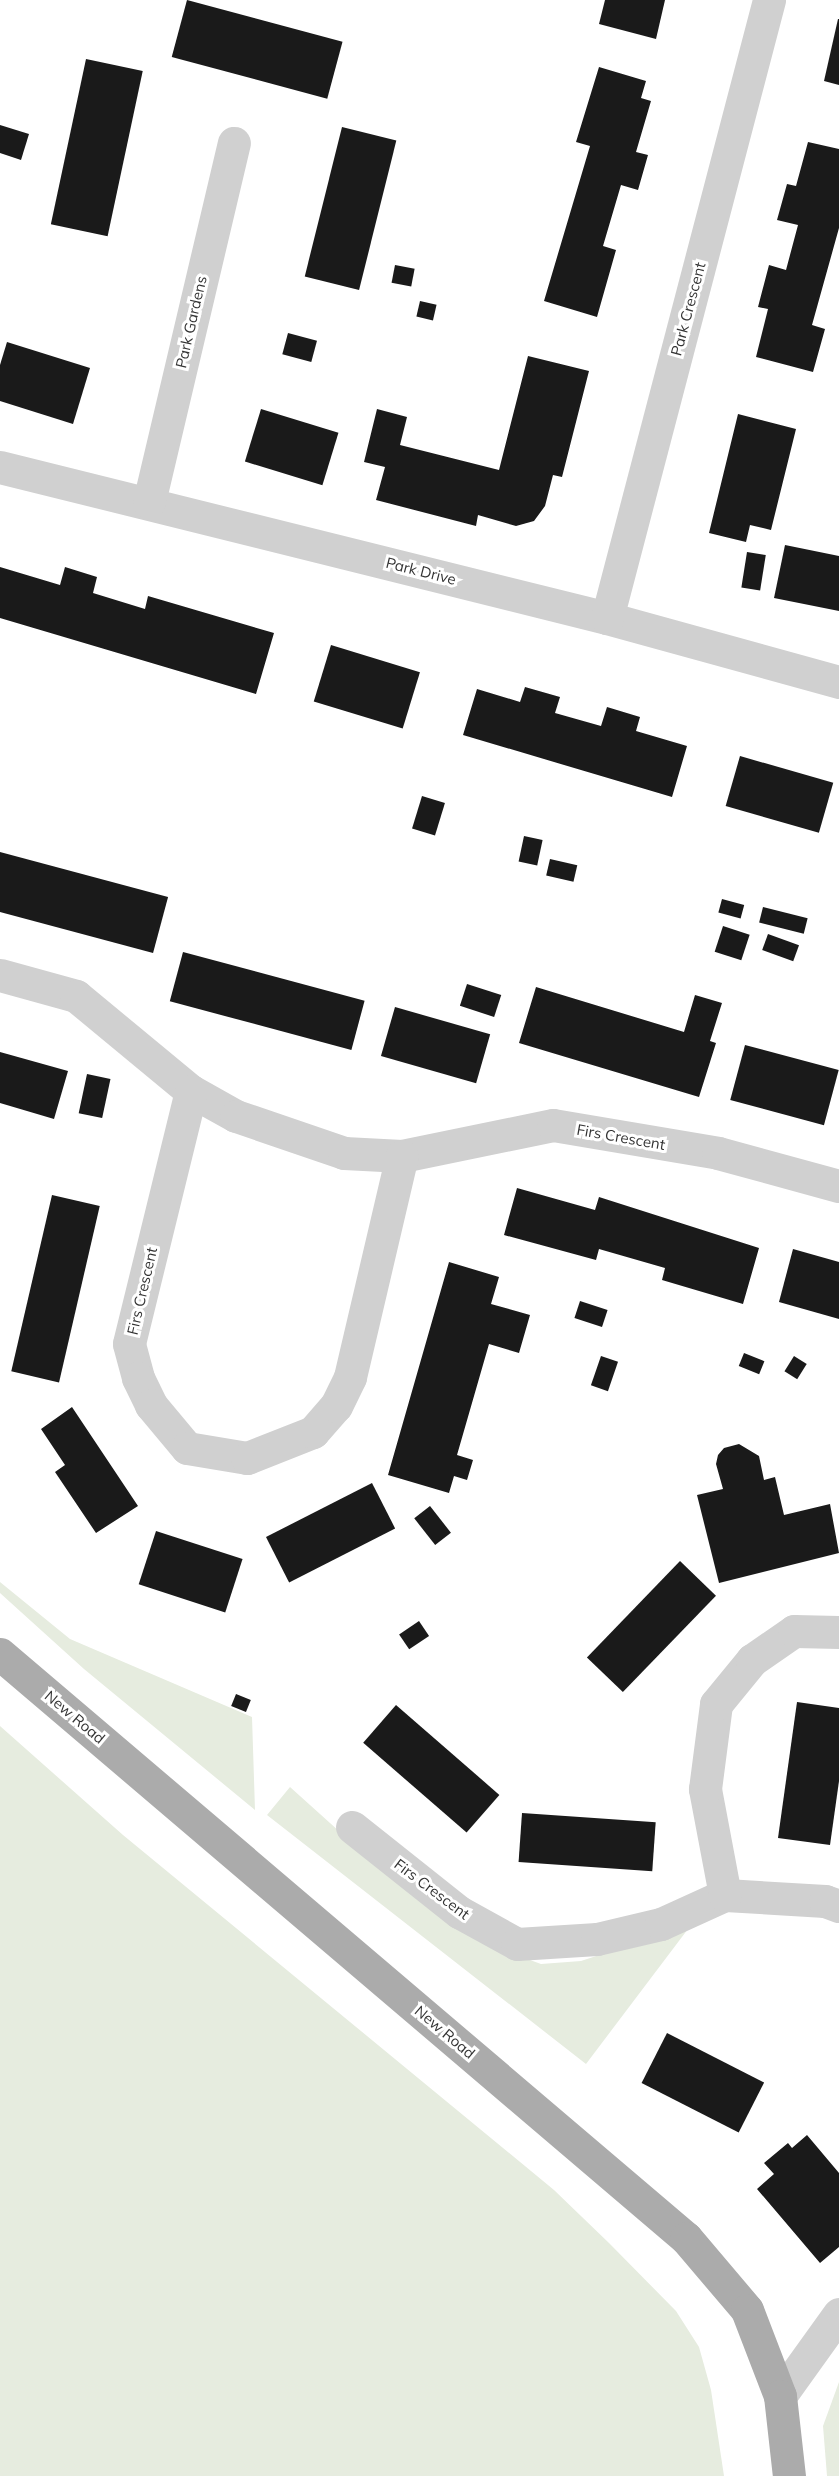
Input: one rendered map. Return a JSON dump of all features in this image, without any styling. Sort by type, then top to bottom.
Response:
[{"type":"main road","name":"New Road","points":[[0,1654],[686,2238],[747,2310],[780,2396],[789,2476]]},
{"type":"street","name":"Park Crescent","points":[[607,618],[769,0]]},
{"type":"street","name":"Park Gardens","points":[[149,502],[234,143]]},
{"type":"street","name":"Park Drive","points":[[0,467],[149,502],[607,618],[839,682]]},
{"type":"street","name":"Firs Crescent","points":[[0,975],[76,996],[191,1091],[236,1116],[279,1134],[344,1153],[402,1155],[553,1125],[718,1153],[839,1186]]},
{"type":"street","name":"Firs Crescent","points":[[191,1091],[129,1344],[138,1378],[151,1404],[188,1448],[247,1458],[312,1432],[336,1406],[350,1377],[402,1155]]},
{"type":"street","points":[[725,1895],[705,1789],[716,1704],[752,1660],[794,1631],[839,1632]]},
{"type":"street","name":"Firs Crescent","points":[[352,1827],[459,1912],[518,1944],[597,1940],[662,1924],[725,1895],[825,1901],[839,1906]]},
{"type":"street","points":[[780,2396],[839,2314]]},
{"type":"shaded area","points":[[0,1582],[70,1639],[252,1717],[255,1810],[84,1669],[0,1593]]},
{"type":"shaded area","points":[[0,1726],[123,1835],[554,2190],[676,2311],[699,2347],[711,2390],[724,2476],[0,2476]]},
{"type":"shaded area","points":[[290,1787],[390,1877],[478,1941],[541,1964],[581,1961],[691,1925],[586,2064],[267,1815]]},
{"type":"shaded area","points":[[839,2382],[839,2476],[827,2476],[823,2426]]},
{"type":"building","points":[[187,0],[343,42],[327,99],[172,57]]},
{"type":"building","points":[[605,0],[665,0],[656,39],[599,24]]},
{"type":"building","points":[[839,19],[839,85],[824,81]]},
{"type":"building","points":[[86,59],[143,71],[108,236],[51,224]]},
{"type":"building","points":[[599,67],[646,81],[641,98],[651,101],[636,152],[648,155],[638,190],[621,185],[603,246],[616,250],[597,317],[544,301],[590,146],[576,142]]},
{"type":"building","points":[[0,125],[29,134],[21,160],[0,153]]},
{"type":"building","points":[[342,127],[396,141],[359,290],[305,276]]},
{"type":"building","points":[[808,142],[839,149],[839,228],[812,325],[825,329],[813,372],[756,357],[768,309],[758,307],[769,265],[786,270],[798,225],[777,220],[787,184],[796,186]]},
{"type":"building","points":[[395,265],[415,269],[411,286],[392,283]]},
{"type":"building","points":[[420,301],[437,305],[433,320],[416,317]]},
{"type":"building","points":[[288,333],[317,341],[311,362],[282,354]]},
{"type":"building","points":[[7,342],[90,368],[73,424],[0,401],[0,365]]},
{"type":"building","points":[[528,356],[589,371],[562,477],[553,475],[545,506],[534,521],[516,526],[478,515],[476,526],[376,500],[385,467],[364,462],[377,409],[407,417],[400,445],[499,470]]},
{"type":"building","points":[[261,409],[338,433],[322,485],[245,462]]},
{"type":"building","points":[[738,414],[796,429],[771,530],[750,525],[746,542],[709,533]]},
{"type":"building","points":[[785,545],[839,556],[839,611],[774,598]]},
{"type":"building","points":[[747,552],[766,555],[760,591],[741,588]]},
{"type":"building","points":[[0,567],[60,585],[65,567],[97,577],[93,593],[145,609],[148,596],[274,633],[256,694],[0,618]]},
{"type":"building","points":[[331,645],[420,672],[403,729],[314,701]]},
{"type":"building","points":[[525,687],[560,697],[555,713],[601,726],[607,707],[640,717],[636,731],[687,746],[672,797],[463,735],[477,689],[520,702]]},
{"type":"building","points":[[740,756],[833,783],[819,833],[726,806]]},
{"type":"building","points":[[422,796],[445,803],[435,836],[412,829]]},
{"type":"building","points":[[524,836],[543,840],[537,865],[519,861]]},
{"type":"building","points":[[0,852],[168,897],[153,953],[0,912]]},
{"type":"building","points":[[550,859],[577,865],[573,882],[546,876]]},
{"type":"building","points":[[722,899],[744,905],[741,918],[718,913]]},
{"type":"building","points":[[763,907],[808,918],[804,934],[759,923]]},
{"type":"building","points":[[723,926],[750,935],[741,960],[715,952]]},
{"type":"building","points":[[768,934],[799,945],[793,961],[762,950]]},
{"type":"building","points":[[183,952],[365,1001],[351,1050],[170,1001]]},
{"type":"building","points":[[467,984],[501,995],[494,1017],[460,1006]]},
{"type":"building","points":[[536,987],[684,1032],[695,995],[722,1003],[710,1041],[716,1043],[699,1097],[519,1043]]},
{"type":"building","points":[[395,1007],[490,1034],[476,1083],[381,1056]]},
{"type":"building","points":[[745,1045],[839,1070],[824,1125],[730,1100]]},
{"type":"building","points":[[0,1052],[68,1071],[54,1119],[0,1103]]},
{"type":"building","points":[[87,1074],[110,1079],[102,1118],[79,1113]]},
{"type":"building","points":[[517,1188],[595,1210],[599,1197],[759,1248],[743,1304],[662,1280],[665,1268],[599,1249],[596,1260],[504,1235]]},
{"type":"building","points":[[52,1195],[100,1206],[59,1382],[11,1371]]},
{"type":"building","points":[[793,1249],[839,1262],[839,1319],[779,1302]]},
{"type":"building","points":[[449,1262],[499,1277],[491,1304],[530,1315],[519,1353],[489,1344],[457,1455],[473,1460],[467,1480],[454,1476],[449,1493],[388,1475]]},
{"type":"building","points":[[580,1301],[608,1310],[602,1327],[574,1318]]},
{"type":"building","points":[[744,1353],[764,1361],[759,1374],[739,1366]]},
{"type":"building","points":[[601,1356],[618,1362],[608,1391],[591,1385]]},
{"type":"building","points":[[794,1356],[807,1364],[797,1379],[784,1371]]},
{"type":"building","points":[[72,1407],[138,1506],[96,1533],[55,1472],[65,1465],[41,1429]]},
{"type":"building","points":[[739,1444],[759,1456],[764,1480],[775,1477],[784,1515],[830,1504],[839,1553],[719,1583],[697,1495],[723,1489],[716,1464],[718,1455],[724,1448]]},
{"type":"building","points":[[372,1483],[395,1528],[289,1582],[266,1537]]},
{"type":"building","points":[[430,1506],[451,1533],[435,1545],[414,1518]]},
{"type":"building","points":[[156,1531],[243,1559],[225,1612],[139,1584]]},
{"type":"building","points":[[680,1561],[716,1596],[623,1692],[587,1657]]},
{"type":"building","points":[[419,1621],[429,1636],[409,1649],[399,1634]]},
{"type":"building","points":[[236,1694],[251,1700],[246,1712],[231,1706]]},
{"type":"building","points":[[797,1702],[839,1708],[839,1781],[830,1845],[778,1838]]},
{"type":"building","points":[[396,1705],[499,1795],[467,1833],[363,1743]]},
{"type":"building","points":[[522,1813],[656,1822],[652,1871],[519,1862]]},
{"type":"building","points":[[667,2033],[764,2082],[739,2132],[642,2083]]},
{"type":"building","points":[[807,2135],[839,2173],[839,2247],[820,2263],[757,2189],[774,2174],[764,2163],[788,2143],[792,2148]]}]
